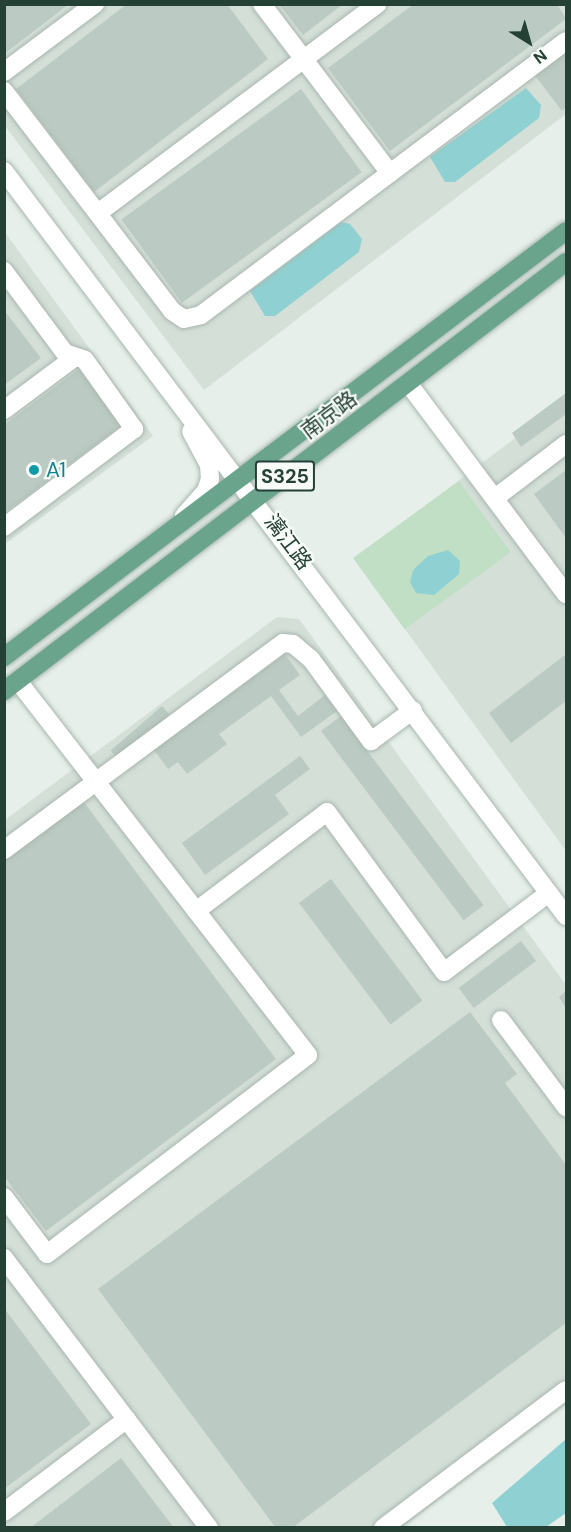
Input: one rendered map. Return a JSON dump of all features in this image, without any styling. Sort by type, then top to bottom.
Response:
[{"type":"main road","name":"南京路","points":[[6,653],[567,231]]},
{"type":"main road","name":"南京路","points":[[11,686],[567,262]]},
{"type":"street","points":[[4,72],[95,4]]},
{"type":"street","points":[[262,4],[390,173]]},
{"type":"street","points":[[98,213],[377,4]]},
{"type":"street","points":[[4,91],[172,311],[184,319],[201,315],[567,41]]},
{"type":"street","name":"漓江路","points":[[4,171],[255,499],[567,916]]},
{"type":"street","points":[[4,527],[134,429],[85,360],[65,353],[7,278]]},
{"type":"street","points":[[4,410],[75,357]]},
{"type":"street","points":[[152,364],[209,465],[206,491],[170,531]]},
{"type":"street","points":[[408,382],[567,594]]},
{"type":"street","points":[[495,498],[567,444]]},
{"type":"street","points":[[4,850],[283,643],[293,644],[311,659],[371,741],[413,710]]},
{"type":"street","points":[[4,1197],[47,1254],[308,1055],[96,782],[11,686]]},
{"type":"street","points":[[196,911],[327,812],[444,972],[549,893]]},
{"type":"street","points":[[501,1020],[561,1088],[567,1107]]},
{"type":"street","points":[[6,1262],[209,1527]]},
{"type":"street","points":[[383,1527],[567,1390]]},
{"type":"street","points":[[4,1512],[127,1419]]},
{"type":"shaded area","points":[[5,5],[566,5],[566,114],[204,390],[5,126]]},
{"type":"shaded area","points":[[4,231],[153,436],[5,544],[4,544]]},
{"type":"shaded area","points":[[566,400],[566,851],[354,559]]},
{"type":"shaded area","points":[[277,617],[299,619],[566,985],[566,1405],[403,1527],[5,1528],[5,820]]},
{"type":"green space","points":[[459,481],[511,552],[405,629],[353,558]]},
{"type":"water","points":[[526,88],[541,105],[539,118],[455,182],[445,182],[430,157]]},
{"type":"water","points":[[341,222],[350,224],[362,239],[359,252],[275,316],[265,316],[250,291]]},
{"type":"water","points":[[448,550],[460,561],[459,574],[434,595],[416,593],[410,582],[413,570],[428,556]]},
{"type":"water","points":[[566,1439],[566,1513],[546,1527],[507,1527],[492,1503]]},
{"type":"building","points":[[4,4],[69,4],[4,54]]},
{"type":"building","points":[[127,4],[227,4],[268,59],[94,192],[16,89]]},
{"type":"building","points":[[279,4],[343,4],[303,35]]},
{"type":"building","points":[[414,4],[557,4],[566,19],[390,151],[328,68]]},
{"type":"building","points":[[566,48],[566,107],[562,111],[533,73]]},
{"type":"building","points":[[301,89],[362,172],[182,303],[121,219]]},
{"type":"building","points":[[4,310],[41,358],[4,385]]},
{"type":"building","name":"A1","points":[[79,369],[121,426],[4,513],[4,425]]},
{"type":"building","points":[[566,393],[566,414],[521,447],[512,433]]},
{"type":"building","points":[[566,470],[566,538],[534,494]]},
{"type":"building","points":[[285,654],[300,675],[279,690],[298,716],[325,695],[337,711],[301,737],[271,696],[219,734],[227,744],[187,774],[178,762],[168,769],[154,750]]},
{"type":"building","points":[[565,655],[566,701],[511,743],[489,713]]},
{"type":"building","points":[[162,706],[169,714],[118,759],[111,751]]},
{"type":"building","points":[[341,716],[484,905],[464,920],[321,731]]},
{"type":"building","points":[[300,756],[310,769],[275,795],[289,814],[205,875],[182,843]]},
{"type":"building","points":[[83,801],[276,1059],[46,1231],[4,1176],[4,859]]},
{"type":"building","points":[[331,879],[422,1000],[391,1024],[299,903]]},
{"type":"building","points":[[521,941],[536,961],[474,1008],[459,988]]},
{"type":"building","points":[[566,991],[566,1008],[559,997]]},
{"type":"building","points":[[470,1012],[517,1074],[505,1083],[566,1165],[566,1323],[292,1528],[276,1528],[98,1289]]},
{"type":"building","points":[[4,1308],[91,1424],[4,1489]]},
{"type":"building","points":[[121,1458],[174,1528],[30,1528]]},
{"type":"place","name":"A1","points":[[34,470]]}]
